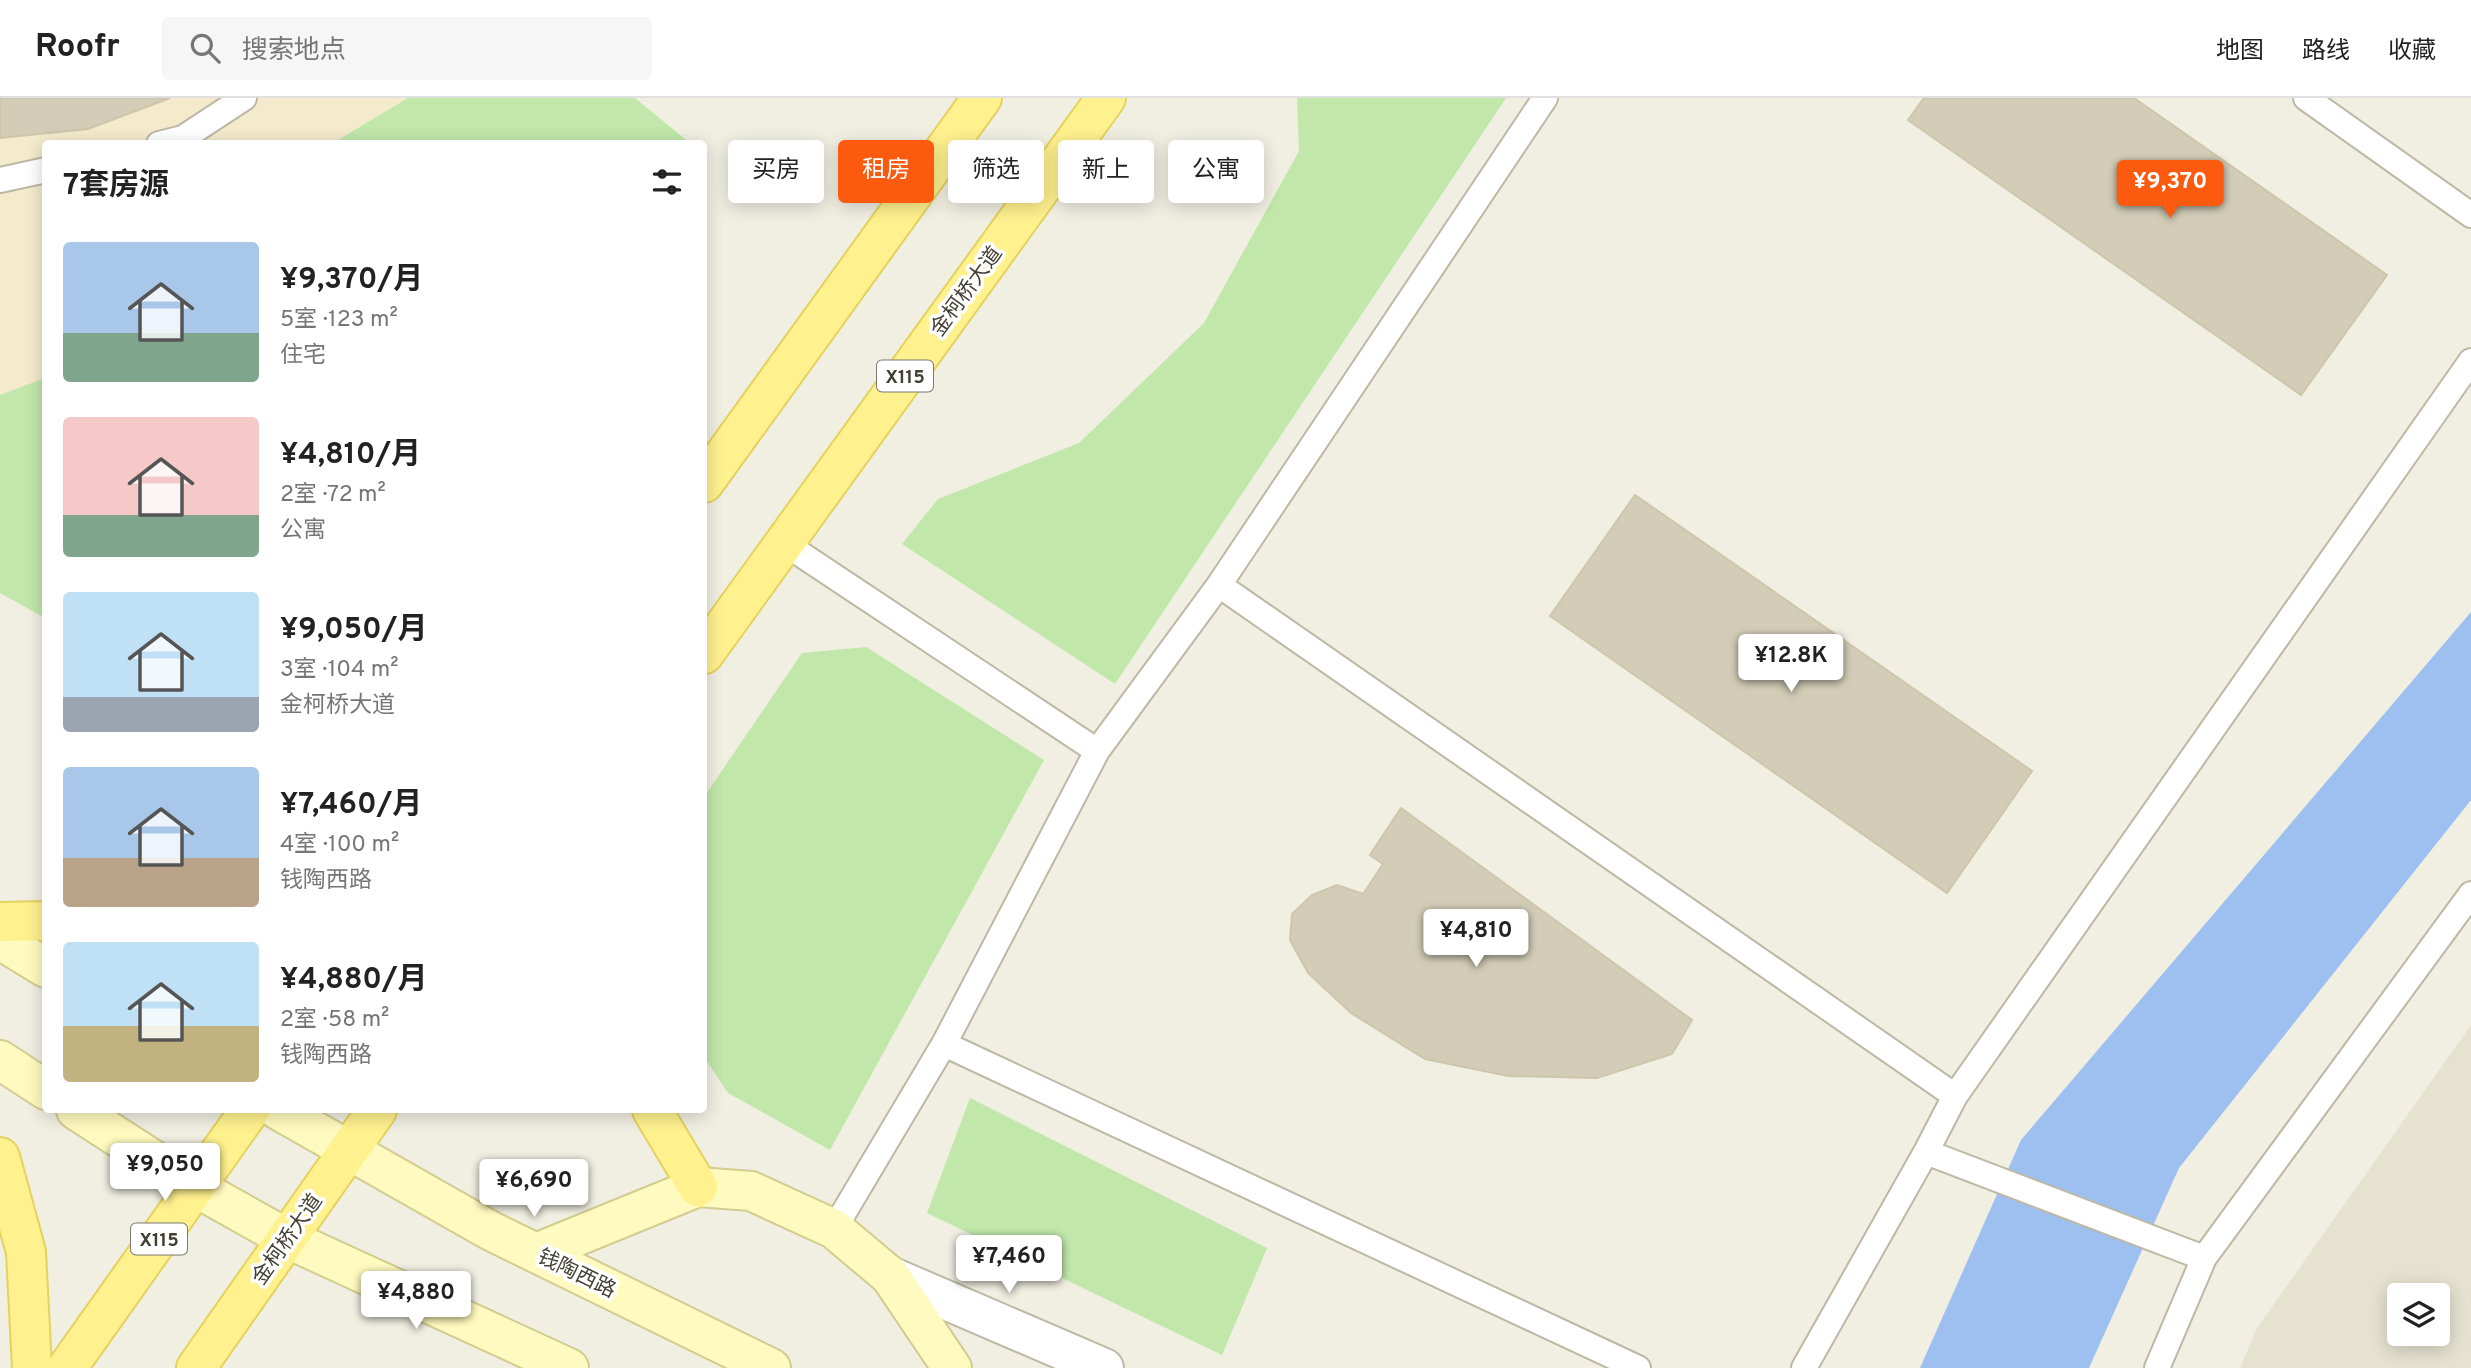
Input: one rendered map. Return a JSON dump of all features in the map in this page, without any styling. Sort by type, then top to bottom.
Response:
[{"type":"main road","points":[[707,479],[982,98]]},
{"type":"main road","name":"金柯桥大道","points":[[707,650],[1106,98]]},
{"type":"main road","points":[[0,922],[42,921]]},
{"type":"main road","name":"X115","points":[[67,1368],[248,1113]]},
{"type":"main road","name":"金柯桥大道","points":[[196,1368],[375,1113]]},
{"type":"main road","points":[[654,1113],[698,1187]]},
{"type":"main road","points":[[0,1157],[26,1252],[32,1368]]},
{"type":"street","points":[[0,940],[42,966]]},
{"type":"street","points":[[0,1060],[42,1087]]},
{"type":"street","points":[[81,1113],[195,1187],[288,1239],[569,1368]]},
{"type":"street","name":"钱陶西路","points":[[283,1113],[491,1231],[771,1368]]},
{"type":"street","points":[[536,1253],[698,1187],[751,1191],[834,1229],[890,1276],[953,1368]]},
{"type":"street","points":[[890,1276],[1104,1368]]},
{"type":"lane","points":[[175,140],[183,138],[244,98]]},
{"type":"lane","points":[[834,1229],[944,1044],[1097,751],[1219,585],[1545,98]]},
{"type":"lane","points":[[2306,98],[2471,215]]},
{"type":"lane","points":[[0,180],[42,171]]},
{"type":"lane","points":[[1804,1368],[1955,1096],[2471,361]]},
{"type":"lane","points":[[784,543],[1097,751]]},
{"type":"lane","points":[[1219,585],[1955,1096]]},
{"type":"lane","points":[[2157,1368],[2204,1258],[2471,894]]},
{"type":"lane","points":[[944,1044],[1638,1368]]},
{"type":"lane","points":[[1926,1152],[2204,1258]]},
{"type":"shaded area","points":[[0,98],[408,98],[338,140],[42,140],[42,379],[0,395]]},
{"type":"shaded area","points":[[2471,1025],[2471,1368],[2240,1368],[2257,1328]]},
{"type":"green space","points":[[408,98],[635,98],[686,140],[338,140]]},
{"type":"green space","points":[[1297,98],[1506,98],[1115,684],[902,544],[938,499],[1079,443],[1204,323],[1299,151]]},
{"type":"green space","points":[[42,379],[42,616],[0,593],[0,395]]},
{"type":"green space","points":[[866,647],[1044,760],[830,1150],[728,1093],[707,1062],[707,793],[802,653]]},
{"type":"green space","points":[[970,1098],[1267,1248],[1222,1355],[927,1213]]},
{"type":"water","points":[[2471,612],[2471,800],[2179,1168],[2089,1368],[1920,1368],[2021,1140]]},
{"type":"building","points":[[0,98],[170,98],[88,129],[0,138]]},
{"type":"building","points":[[1924,98],[2134,98],[2387,275],[2301,395],[1908,120]]},
{"type":"building","points":[[1635,495],[2032,771],[1947,893],[1550,616]]},
{"type":"building","points":[[1401,808],[1692,1020],[1672,1054],[1597,1078],[1508,1076],[1425,1059],[1351,1013],[1308,973],[1290,940],[1292,914],[1312,895],[1337,885],[1363,894],[1383,864],[1370,855]]}]
